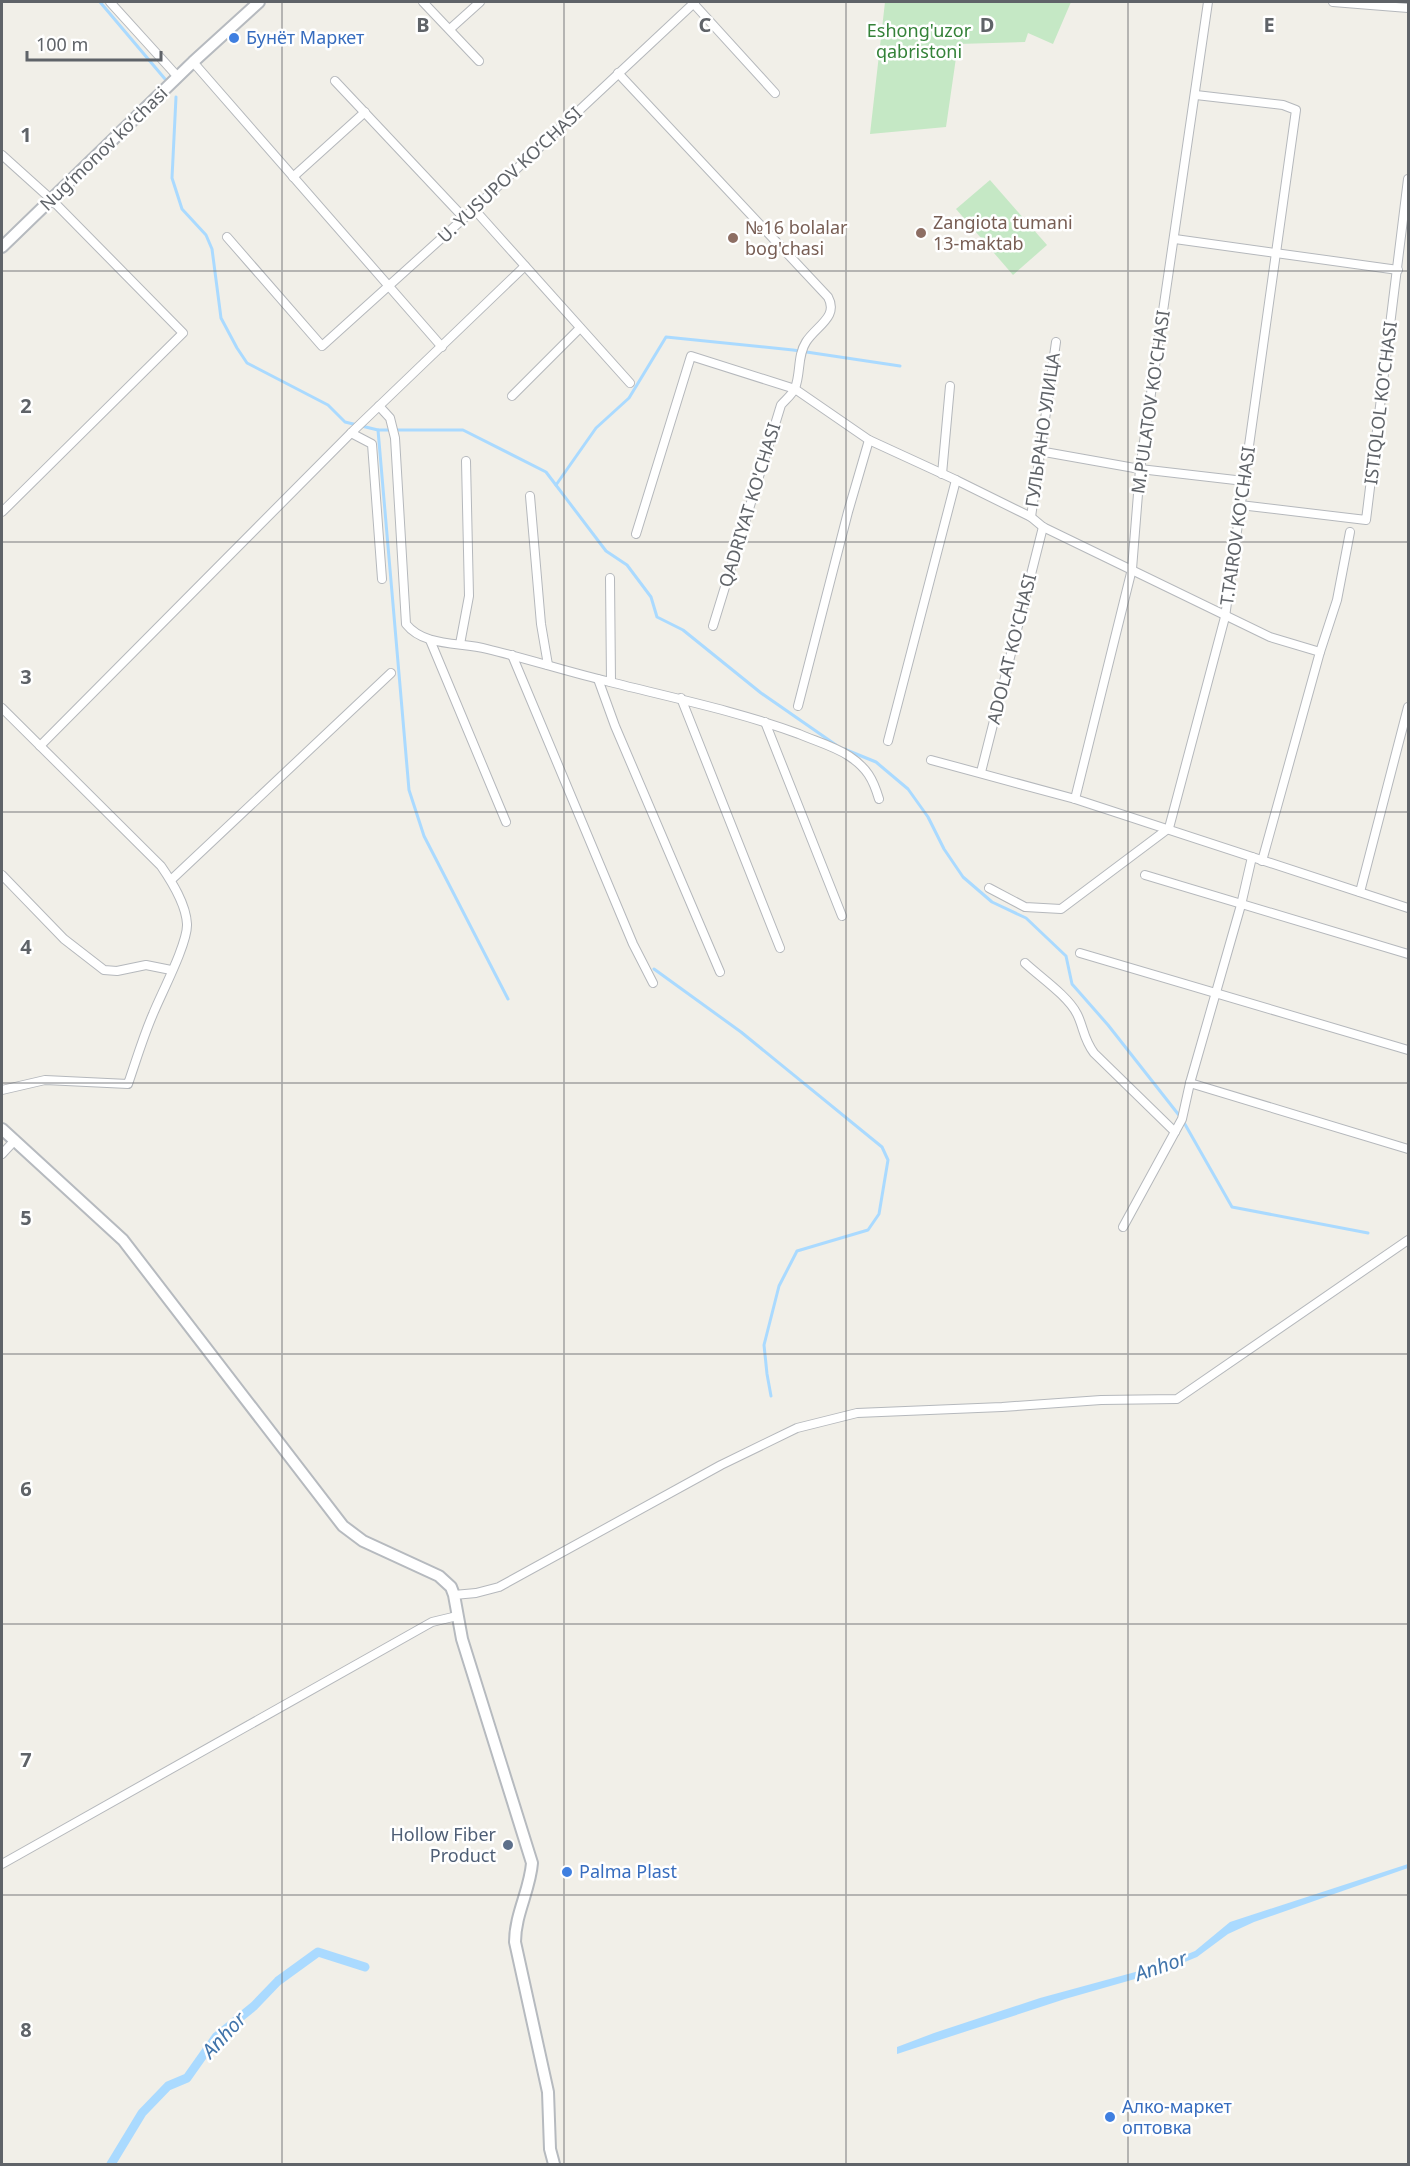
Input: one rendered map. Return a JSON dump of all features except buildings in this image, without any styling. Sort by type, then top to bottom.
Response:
[{"type":"street","points":[[110,2],[178,77]]},
{"type":"street","points":[[423,2],[479,61]]},
{"type":"street","points":[[450,29],[480,2]]},
{"type":"street","points":[[694,2],[775,93]]},
{"type":"street","name":"U. YUSUPOV KO‘CHASI","points":[[227,237],[322,346],[474,209],[694,2]]},
{"type":"street","name":"M.PULATOV KO'CHASI","points":[[1075,799],[1132,569],[1140,469],[1208,2]]},
{"type":"street","points":[[1333,2],[1408,8]]},
{"type":"street","name":"Nugʻmonov koʻchasi","points":[[2,247],[251,4]]},
{"type":"street","points":[[193,62],[442,347]]},
{"type":"street","points":[[618,74],[828,297],[832,305],[832,312],[807,341],[802,352],[795,389]]},
{"type":"street","points":[[334,81],[464,218]]},
{"type":"street","name":"T.TAIROV KO'CHASI","points":[[1169,828],[1225,617],[1296,110],[1282,105],[1196,95]]},
{"type":"street","points":[[293,177],[364,112]]},
{"type":"street","points":[[2,155],[52,200],[183,333],[2,512]]},
{"type":"street","name":"ISTIQLOL KO'CHASI","points":[[1240,505],[1366,520],[1398,270],[1405,251],[1408,179]]},
{"type":"street","points":[[474,209],[630,383]]},
{"type":"street","points":[[1175,239],[1398,270]]},
{"type":"street","points":[[40,746],[352,432],[525,266]]},
{"type":"street","points":[[512,396],[580,328]]},
{"type":"street","name":"ГУЛЬРАНО УЛИЦА","points":[[1031,518],[1056,342]]},
{"type":"street","points":[[636,534],[691,356],[795,389],[868,440],[956,480],[1031,518],[1043,527],[1132,569],[1225,617],[1270,638],[1320,652]]},
{"type":"street","points":[[942,474],[950,386]]},
{"type":"street","name":"QADRIYAT KO'CHASI","points":[[713,626],[781,405],[795,389]]},
{"type":"street","points":[[379,406],[390,418],[394,438],[406,624],[414,633],[430,640],[512,655],[765,722],[838,750],[850,757],[870,775],[879,799]]},
{"type":"street","points":[[352,432],[372,444],[382,579]]},
{"type":"street","points":[[798,706],[868,440]]},
{"type":"street","points":[[1039,451],[1140,469],[1244,481]]},
{"type":"street","points":[[460,644],[470,596],[466,460]]},
{"type":"street","points":[[888,741],[956,480]]},
{"type":"street","points":[[530,496],[541,624],[548,665]]},
{"type":"street","name":"ADOLAT KO'CHASI","points":[[981,772],[1043,527]]},
{"type":"street","points":[[1262,861],[1320,652],[1337,600],[1350,532]]},
{"type":"street","points":[[610,578],[611,682]]},
{"type":"street","points":[[430,640],[506,822]]},
{"type":"street","points":[[512,655],[633,944],[653,983]]},
{"type":"street","points":[[171,880],[391,673]]},
{"type":"street","points":[[598,679],[615,726],[720,972]]},
{"type":"street","points":[[681,698],[780,948]]},
{"type":"street","points":[[1360,892],[1408,707]]},
{"type":"street","points":[[2,708],[161,866],[171,880],[187,923],[186,937],[151,1017],[128,1084],[45,1080],[2,1090]]},
{"type":"street","points":[[765,722],[842,916]]},
{"type":"street","points":[[930,760],[981,772],[1169,828],[1408,908]]},
{"type":"street","points":[[989,888],[1025,907],[1061,909],[1169,828]]},
{"type":"street","points":[[1123,1227],[1182,1119],[1252,857]]},
{"type":"street","points":[[2,874],[64,939],[97,967],[111,971],[146,964],[171,970]]},
{"type":"street","points":[[1145,875],[1408,954]]},
{"type":"street","points":[[1080,953],[1408,1050]]},
{"type":"street","points":[[1025,963],[1071,1004],[1077,1014],[1085,1040],[1094,1053],[1175,1132]]},
{"type":"street","points":[[1190,1083],[1408,1149]]},
{"type":"street","points":[[2,1129],[99,1216],[128,1246],[339,1521],[352,1534],[368,1544],[439,1576],[448,1583],[454,1595],[462,1639],[532,1863],[531,1878],[516,1924],[515,1942],[548,2092],[550,2149],[554,2164]]},
{"type":"street","points":[[2,1154],[15,1140]]},
{"type":"street","points":[[454,1595],[476,1593],[499,1587],[721,1465],[807,1425],[857,1413],[1101,1400],[1177,1399],[1408,1240]]},
{"type":"street","points":[[2,1864],[432,1622],[457,1616]]},
{"type":"green space","name":"Eshong'uzor qabristoni","points":[[885,2],[1071,2],[1053,44],[1028,33],[1025,42],[958,44],[946,127],[870,134]]},
{"type":"green space","points":[[990,180],[1047,245],[1013,275],[956,209]]},
{"type":"water","points":[[1408,1864],[1408,1868],[1254,1922],[1228,1934],[1197,1957],[1163,1971],[1065,1999],[897,2054],[897,2047],[934,2033],[1040,1998],[1161,1965],[1195,1951],[1230,1922]]},
{"type":"waterway","points":[[100,2],[165,79]]},
{"type":"waterway","points":[[176,97],[172,178],[182,209],[206,235],[212,249],[221,318],[237,348],[247,363],[328,405],[345,422],[378,430],[409,790],[424,836],[508,999]]},
{"type":"waterway","points":[[556,485],[596,428],[629,398],[666,337],[793,350],[900,366]]},
{"type":"waterway","points":[[378,430],[463,430],[546,472],[606,551],[627,565],[651,597],[657,617],[683,630],[761,693],[836,745]]},
{"type":"waterway","points":[[844,749],[876,762],[908,789],[928,817],[944,849],[963,877],[992,902],[1026,918],[1066,956],[1072,984],[1108,1025],[1182,1119],[1232,1207],[1368,1233]]},
{"type":"waterway","points":[[654,969],[741,1032],[882,1147],[888,1160],[879,1214],[868,1230],[797,1251],[779,1286],[764,1345],[771,1396]]},
{"type":"waterway","name":"Anhor","points":[[111,2164],[142,2113],[168,2086],[187,2078],[216,2037],[254,2006],[278,1981],[318,1952],[365,1967]]},
{"type":"place","name":"Бунёт Маркет","points":[[234,38]]},
{"type":"place","name":"Zangiota tumani 13-maktab","points":[[921,233]]},
{"type":"place","name":"№16 bolalar bog'chasi","points":[[733,238]]},
{"type":"place","name":"Hollow Fiber Product","points":[[508,1845]]},
{"type":"place","name":"Palma Plast","points":[[567,1872]]},
{"type":"place","name":"Алко-маркет оптовка","points":[[1110,2117]]}]
